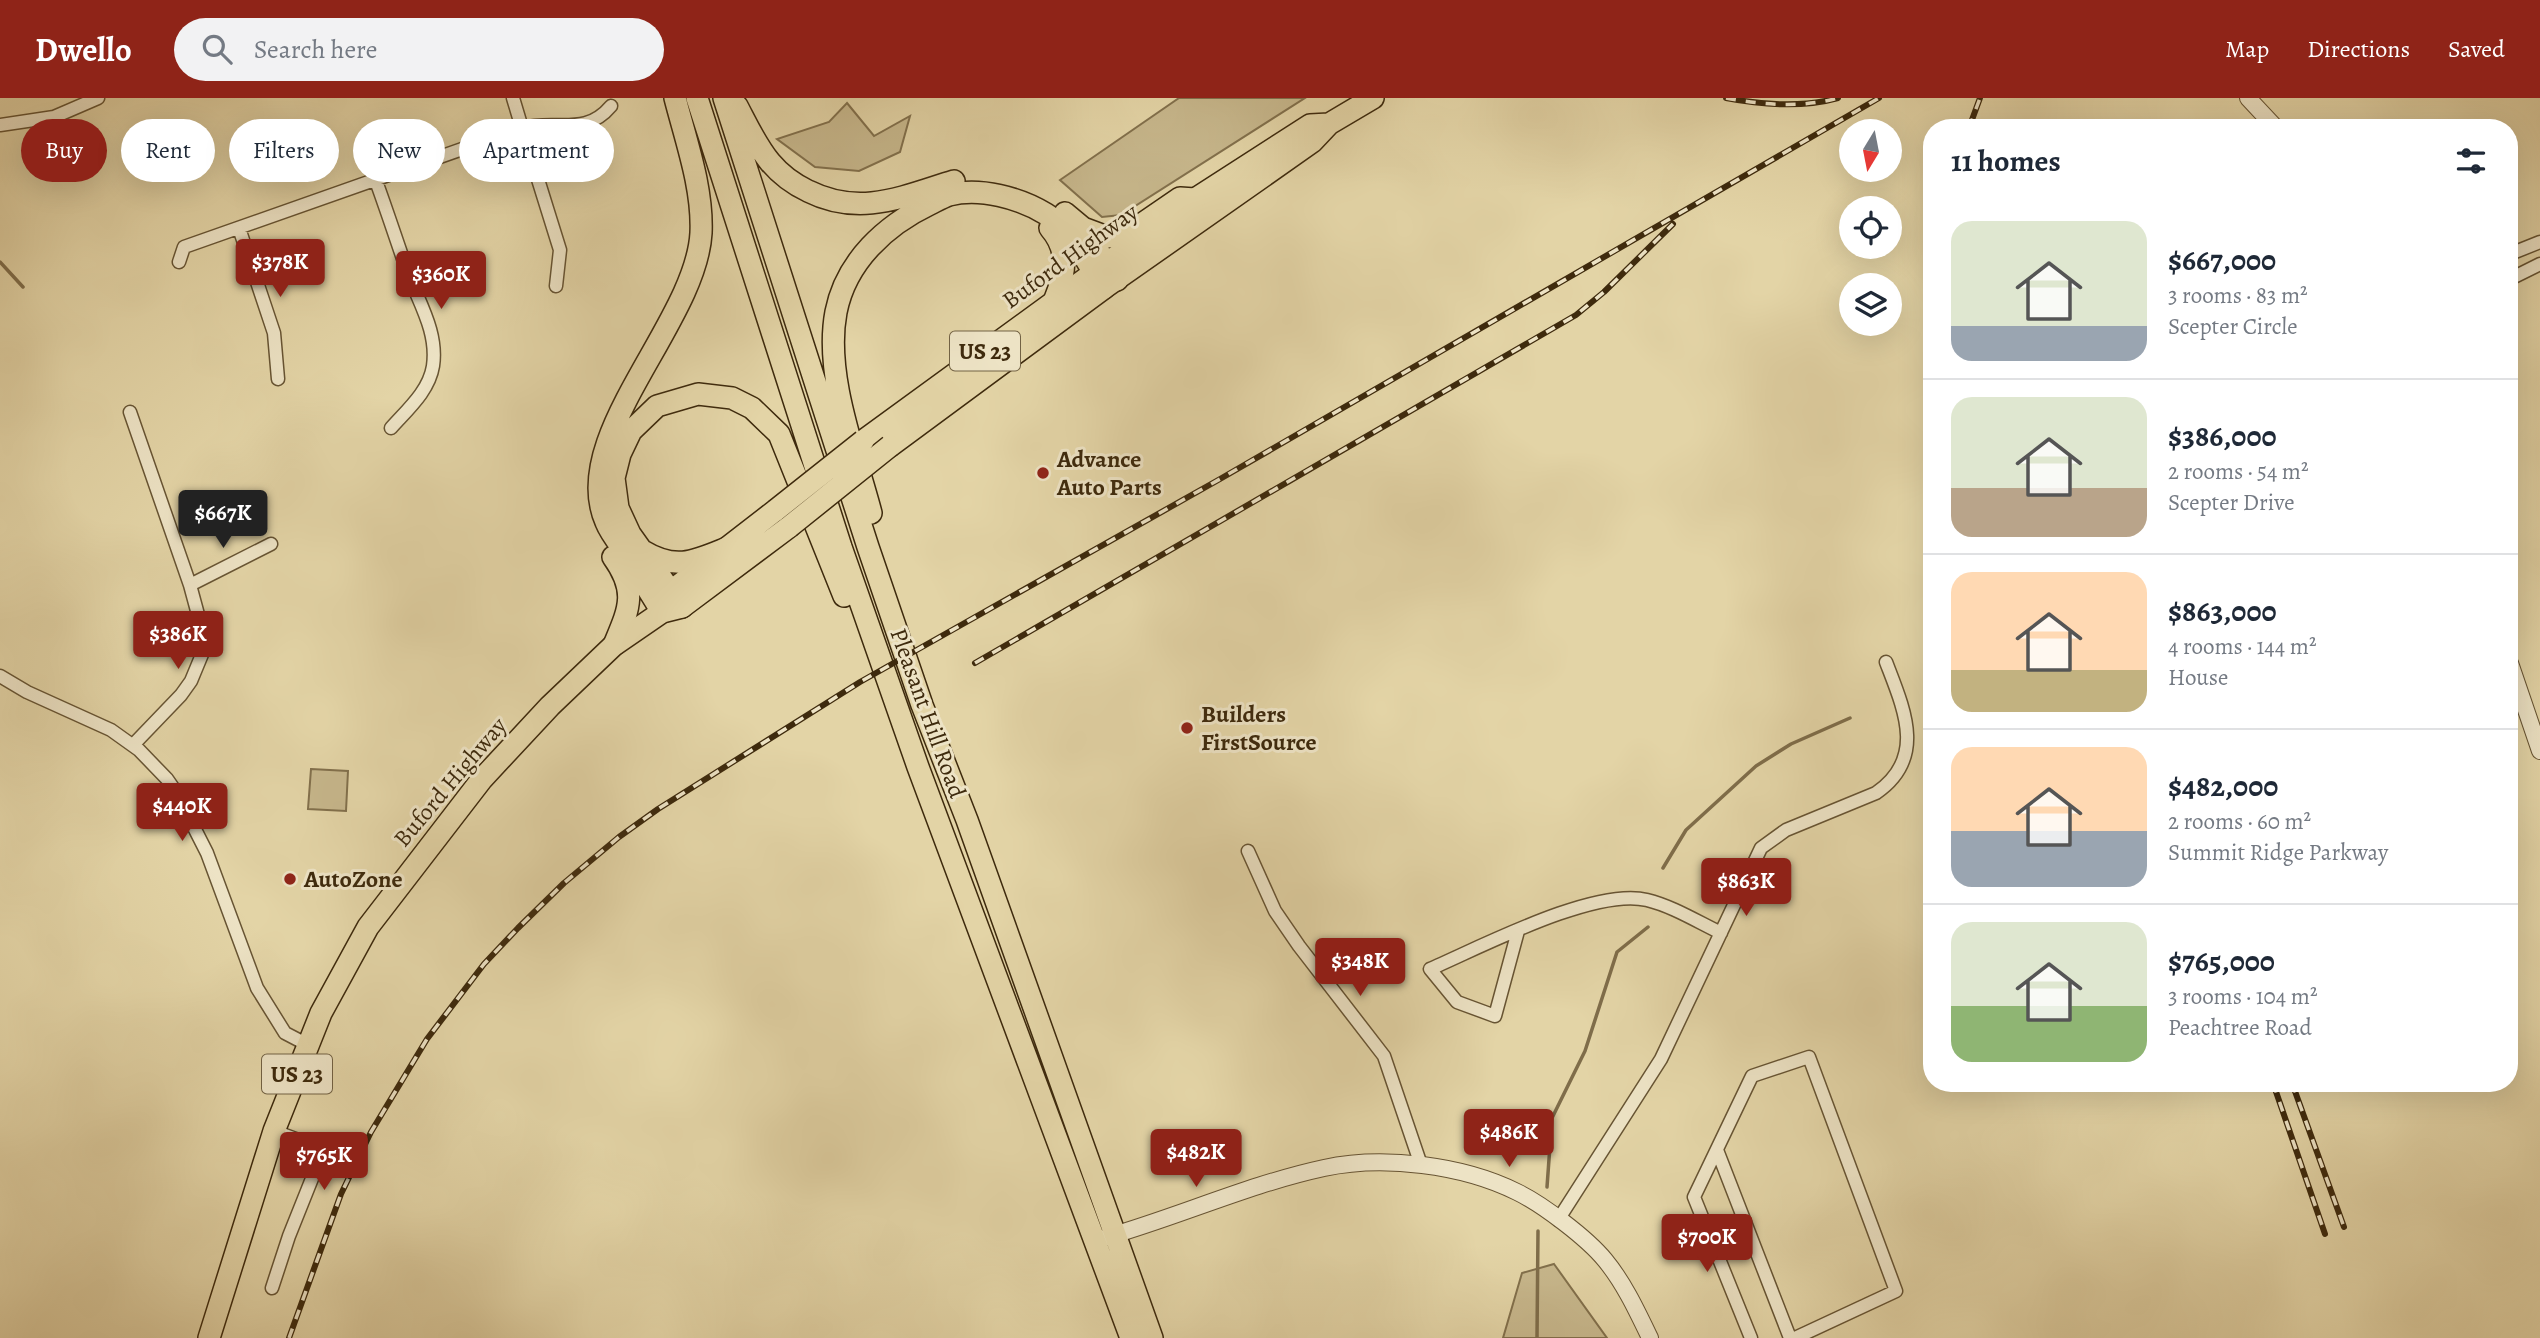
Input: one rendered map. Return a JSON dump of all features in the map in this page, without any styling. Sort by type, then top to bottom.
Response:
[{"type":"main road","points":[[671,604],[605,522],[598,492],[601,458],[618,418],[673,316],[694,269],[701,234],[699,192],[676,98]]},
{"type":"main road","name":"Pleasant Hill Road","points":[[697,98],[841,547],[918,767],[1105,1238],[1152,1338]]},
{"type":"main road","name":"Pleasant Hill Road","points":[[724,98],[868,547],[922,705],[967,820],[1105,1238],[1131,1338]]},
{"type":"main road","points":[[733,98],[770,162],[792,183],[841,203],[863,205],[889,201],[954,181],[988,180],[1018,186],[1047,199],[1083,228],[1107,237],[1126,235],[1180,198],[1195,199]]},
{"type":"main road","name":"Buford Highway","points":[[884,438],[1105,275],[1312,142],[1329,124],[1373,98]]},
{"type":"main road","name":"Buford Highway","points":[[209,1338],[274,1131],[321,1013],[368,927],[482,779],[550,706],[614,645],[782,519],[1055,299],[1105,275],[1195,199],[1310,125],[1329,124]]},
{"type":"main road","points":[[922,705],[836,383],[832,347],[836,309],[845,286],[858,261],[875,240],[907,215],[949,195],[982,193],[1012,198],[1046,213],[1068,231],[1105,275]]},
{"type":"main road","points":[[907,215],[955,202],[984,201],[1009,204],[1039,218],[1054,232],[1063,250],[1065,265],[1055,299]]},
{"type":"main road","points":[[1083,228],[1105,275]]},
{"type":"main road","points":[[614,645],[629,609],[627,589],[623,571],[595,527],[588,500],[586,474],[595,442],[626,375],[673,316]]},
{"type":"main road","points":[[671,604],[618,508],[614,478],[620,454],[631,431],[657,406],[698,394],[732,398],[752,408],[779,434],[886,701],[918,767]]},
{"type":"main road","name":"Buford Highway","points":[[671,604],[727,548],[782,519]]},
{"type":"main road","points":[[641,550],[666,562],[681,563],[694,561],[727,548]]},
{"type":"street","points":[[0,125],[54,117],[98,98]]},
{"type":"street","points":[[513,98],[520,119]]},
{"type":"street","points":[[2248,98],[2268,119]]},
{"type":"street","points":[[2261,98],[2270,119]]},
{"type":"street","points":[[599,119],[611,106]]},
{"type":"street","points":[[178,262],[184,247],[373,182]]},
{"type":"street","points":[[376,182],[408,275],[428,323],[434,347],[432,368],[420,397],[391,428]]},
{"type":"street","points":[[539,182],[560,250],[556,286]]},
{"type":"street","points":[[239,228],[274,333],[278,379]]},
{"type":"street","points":[[2518,251],[2540,242]]},
{"type":"street","points":[[2518,275],[2540,264]]},
{"type":"street","points":[[130,412],[190,585],[203,634],[203,652],[199,667],[181,695],[133,745]]},
{"type":"street","points":[[190,585],[271,544]]},
{"type":"street","points":[[1558,1220],[1661,1059],[1761,848],[1786,830],[1876,793],[1894,777],[1906,753],[1908,734],[1907,720],[1886,662]]},
{"type":"street","points":[[0,676],[27,692],[111,730],[133,745],[152,763],[176,792],[206,853],[257,988],[285,1033],[309,1045]]},
{"type":"street","points":[[2518,686],[2540,751]]},
{"type":"street","points":[[1248,850],[1275,911],[1384,1056],[1421,1165]]},
{"type":"street","points":[[1518,931],[1495,1016],[1457,1002],[1430,969],[1518,931],[1570,909],[1630,898],[1648,900],[1721,933]]},
{"type":"street","points":[[1717,1150],[1792,1338],[1896,1292],[1809,1056],[1752,1076],[1694,1198],[1751,1338]]},
{"type":"street","points":[[272,1288],[313,1176],[314,1161],[311,1149],[301,1141],[274,1131]]},
{"type":"street","points":[[1105,1238],[1172,1218],[1274,1181],[1328,1167],[1379,1163],[1421,1165],[1479,1177],[1518,1192],[1558,1220],[1605,1260],[1630,1298],[1650,1338]]},
{"type":"shaded area","points":[[1179,98],[1305,98],[1121,215],[1102,217],[1060,180]]},
{"type":"shaded area","points":[[847,103],[874,136],[910,116],[900,152],[859,171],[815,167],[777,139],[829,122]]},
{"type":"shaded area","points":[[311,769],[348,771],[346,811],[308,809]]},
{"type":"shaded area","points":[[1554,1264],[1607,1338],[1503,1338],[1522,1273]]},
{"type":"waterway","points":[[0,262],[23,287]]},
{"type":"waterway","points":[[1663,868],[1686,830],[1756,766],[1791,744],[1850,718]]},
{"type":"waterway","points":[[1547,1187],[1552,1118],[1585,1051],[1617,952],[1648,927]]},
{"type":"waterway","points":[[1537,1338],[1538,1231]]},
{"type":"railway","points":[[1726,98],[1782,104],[1838,98]]},
{"type":"railway","points":[[289,1338],[341,1194],[371,1132],[427,1039],[484,964],[518,928],[564,883],[619,837],[658,809],[860,682],[1220,479],[1879,98]]},
{"type":"railway","points":[[1972,119],[1980,98]]},
{"type":"railway","points":[[975,663],[1576,315],[1604,292],[1673,224]]},
{"type":"railway","points":[[2276,1092],[2325,1234]]},
{"type":"railway","points":[[2295,1092],[2344,1227]]},
{"type":"place","name":"Advance Auto Parts","points":[[1043,473]]},
{"type":"place","name":"Builders FirstSource","points":[[1187,728]]},
{"type":"place","name":"AutoZone","points":[[290,879]]}]
